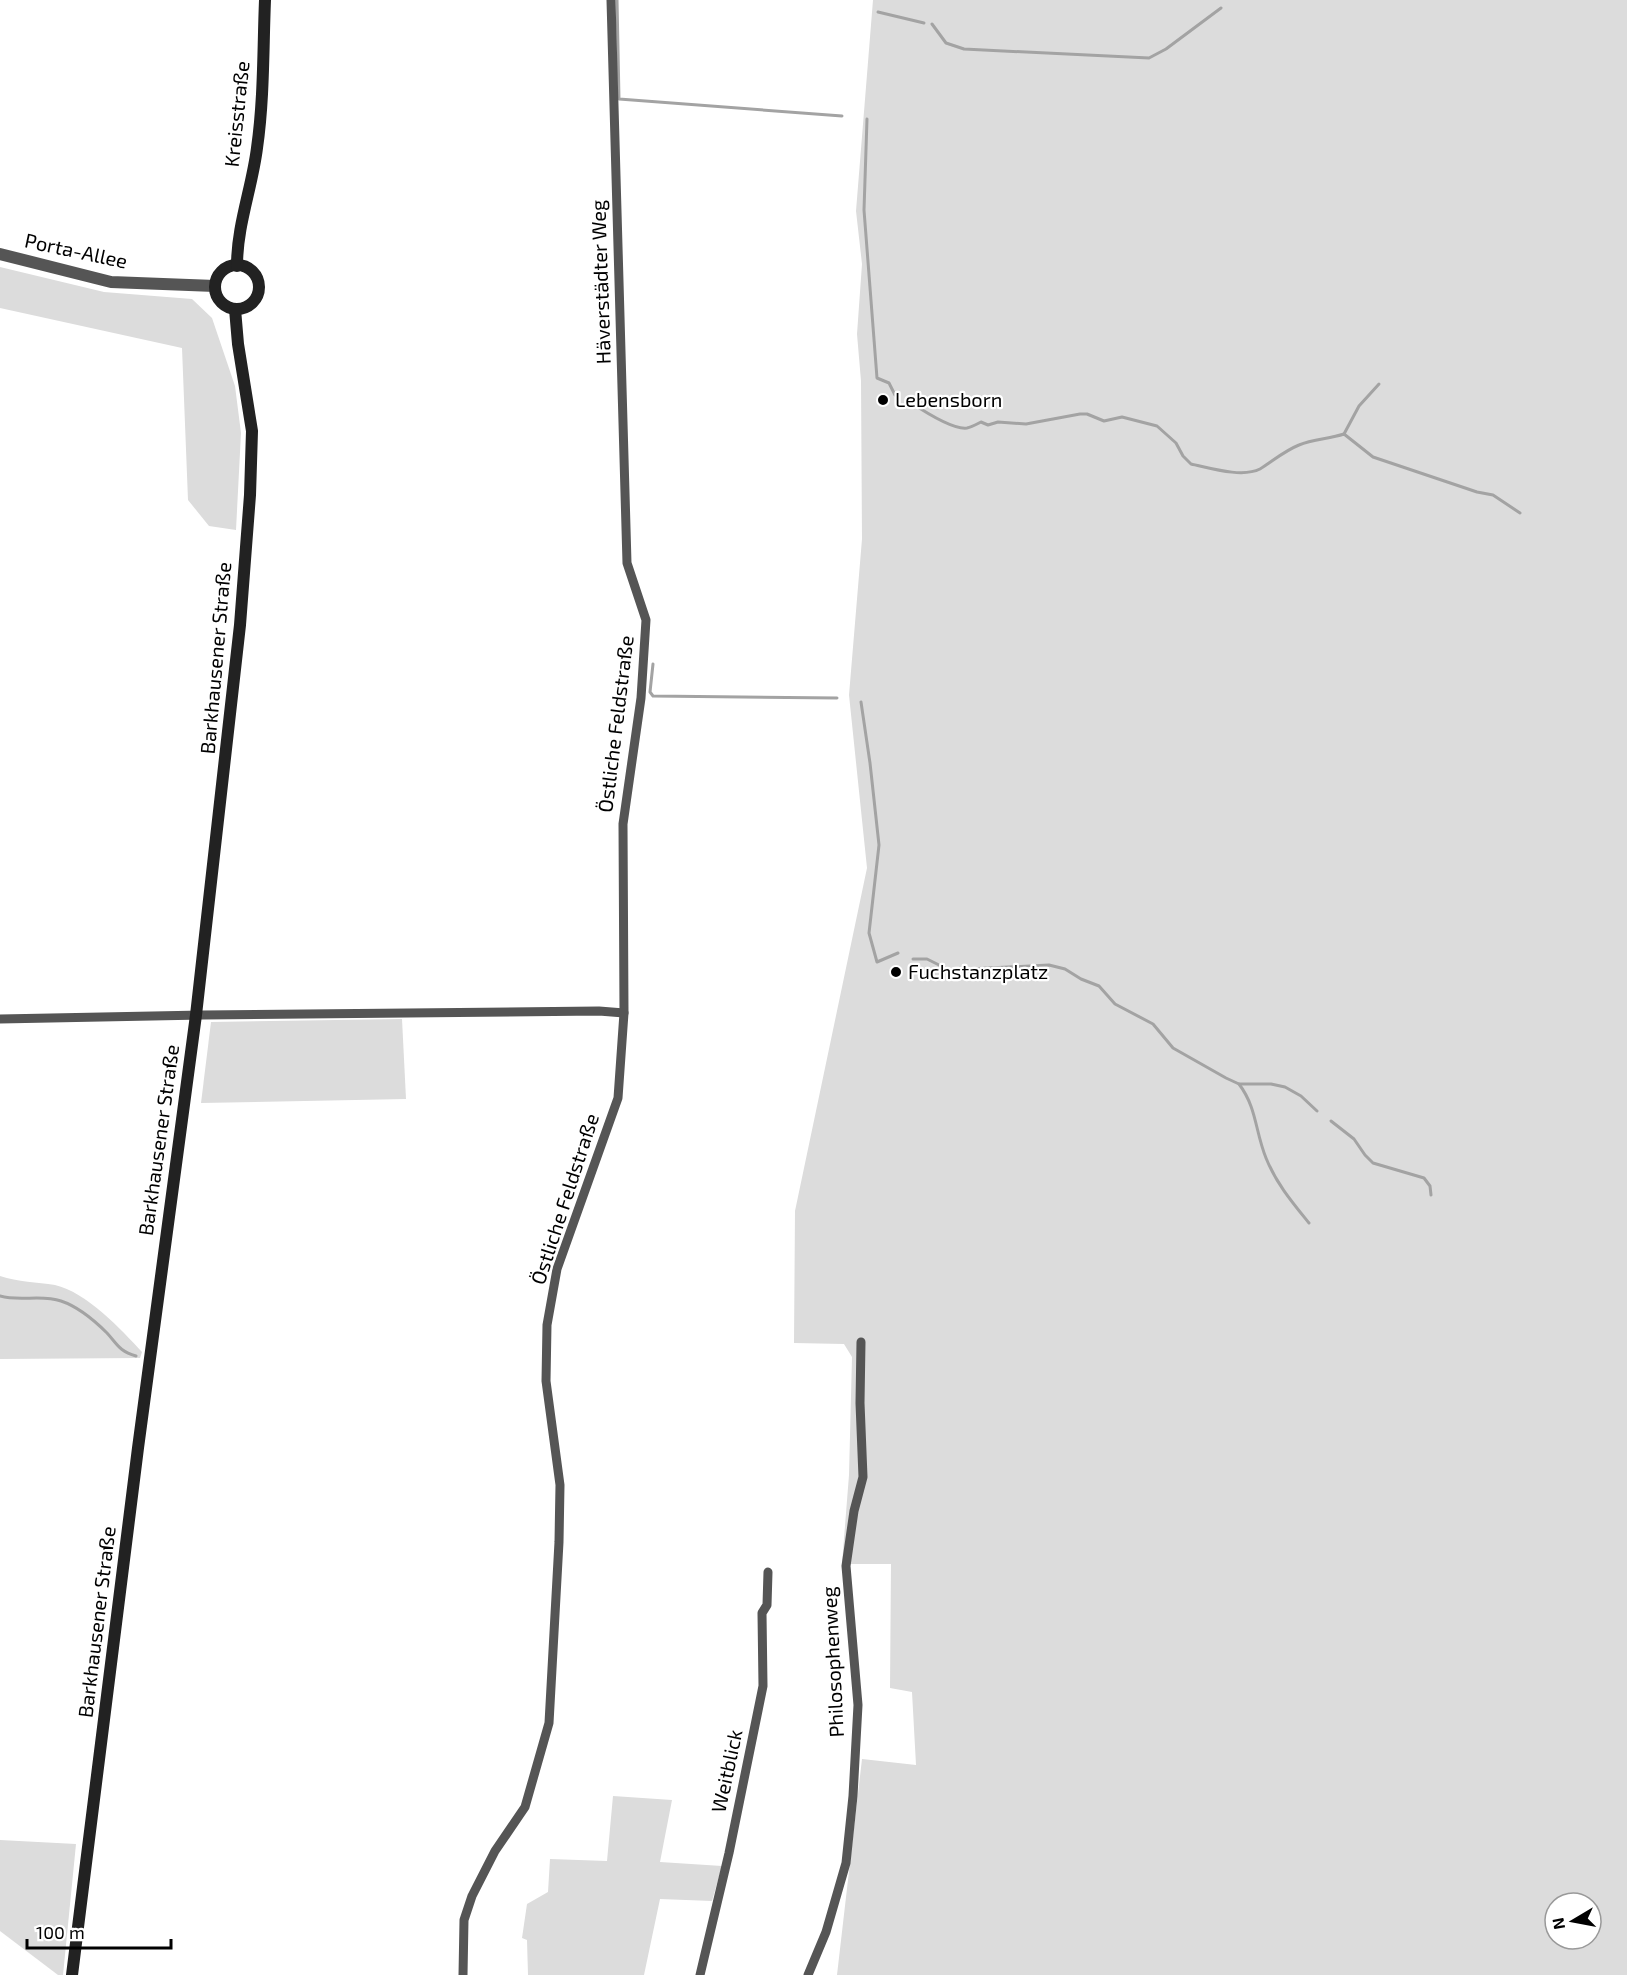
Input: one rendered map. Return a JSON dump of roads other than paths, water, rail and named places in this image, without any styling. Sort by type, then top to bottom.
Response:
[{"type":"main road","name":"Kreisstraße","points":[[237,266],[242,218],[257,150],[261,115],[265,0]]},
{"type":"main road","points":[[237,266],[248,268],[254,273],[259,287],[255,301],[242,309],[228,308],[219,299],[215,286],[221,273],[227,268],[237,266]]},
{"type":"main road","name":"Barkhausener Straße","points":[[72,1975],[139,1436],[196,1015],[230,729],[250,495],[252,431],[238,344],[235,309]]},
{"type":"street","name":"Häverstädter Weg","points":[[611,0],[627,563]]},
{"type":"street","name":"Porta-Allee","points":[[0,254],[111,282],[215,286]]},
{"type":"street","name":"Östliche Feldstraße","points":[[463,1975],[464,1920],[472,1896],[495,1851],[525,1807],[549,1723],[560,1542],[560,1485],[546,1381],[547,1325],[557,1269],[618,1098],[624,1013],[623,824],[641,698],[646,620],[627,563]]},
{"type":"street","points":[[0,1019],[599,1011],[624,1013]]},
{"type":"street","name":"Philosophenweg","points":[[808,1975],[826,1932],[846,1863],[853,1796],[858,1705],[846,1566],[850,1532],[863,1477],[860,1403],[861,1342]]},
{"type":"street","name":"Weitblick","points":[[700,1975],[729,1853],[763,1686],[762,1613],[767,1605],[768,1572]]},
{"type":"waterway","points":[[617,0],[619,99],[842,116]]},
{"type":"waterway","points":[[932,24],[946,43],[964,49],[1149,58],[1166,49],[1221,8]]},
{"type":"waterway","points":[[878,12],[924,23]]},
{"type":"waterway","points":[[867,119],[864,210],[877,378],[889,383],[895,395]]},
{"type":"waterway","points":[[1344,434],[1359,406],[1379,384]]},
{"type":"waterway","points":[[910,402],[938,419],[961,428],[969,428],[981,422],[988,425],[998,422],[1026,424],[1080,414],[1087,414],[1104,421],[1122,417],[1157,426],[1176,443],[1183,456],[1191,464],[1244,473],[1260,469],[1299,445],[1344,434],[1373,457],[1477,492],[1493,495],[1520,513]]},
{"type":"waterway","points":[[653,664],[650,692],[653,696],[837,698]]},
{"type":"waterway","points":[[861,702],[879,845],[869,933],[877,962],[898,953]]},
{"type":"waterway","points":[[913,959],[927,959],[949,970],[1049,965],[1065,969],[1099,986],[1115,1004],[1153,1024],[1173,1048],[1226,1078],[1239,1084],[1271,1084],[1285,1087],[1301,1096],[1317,1111]]},
{"type":"waterway","points":[[1239,1084],[1253,1111],[1262,1148],[1270,1167],[1285,1192],[1309,1223]]},
{"type":"waterway","points":[[1331,1121],[1354,1139],[1373,1163],[1424,1178],[1430,1186],[1431,1195]]},
{"type":"waterway","points":[[0,1296],[46,1298],[68,1304],[91,1319],[122,1350],[136,1356]]},
{"type":"place","name":"Lebensborn","points":[[883,400]]},
{"type":"place","name":"Fuchstanzplatz","points":[[896,972]]}]
